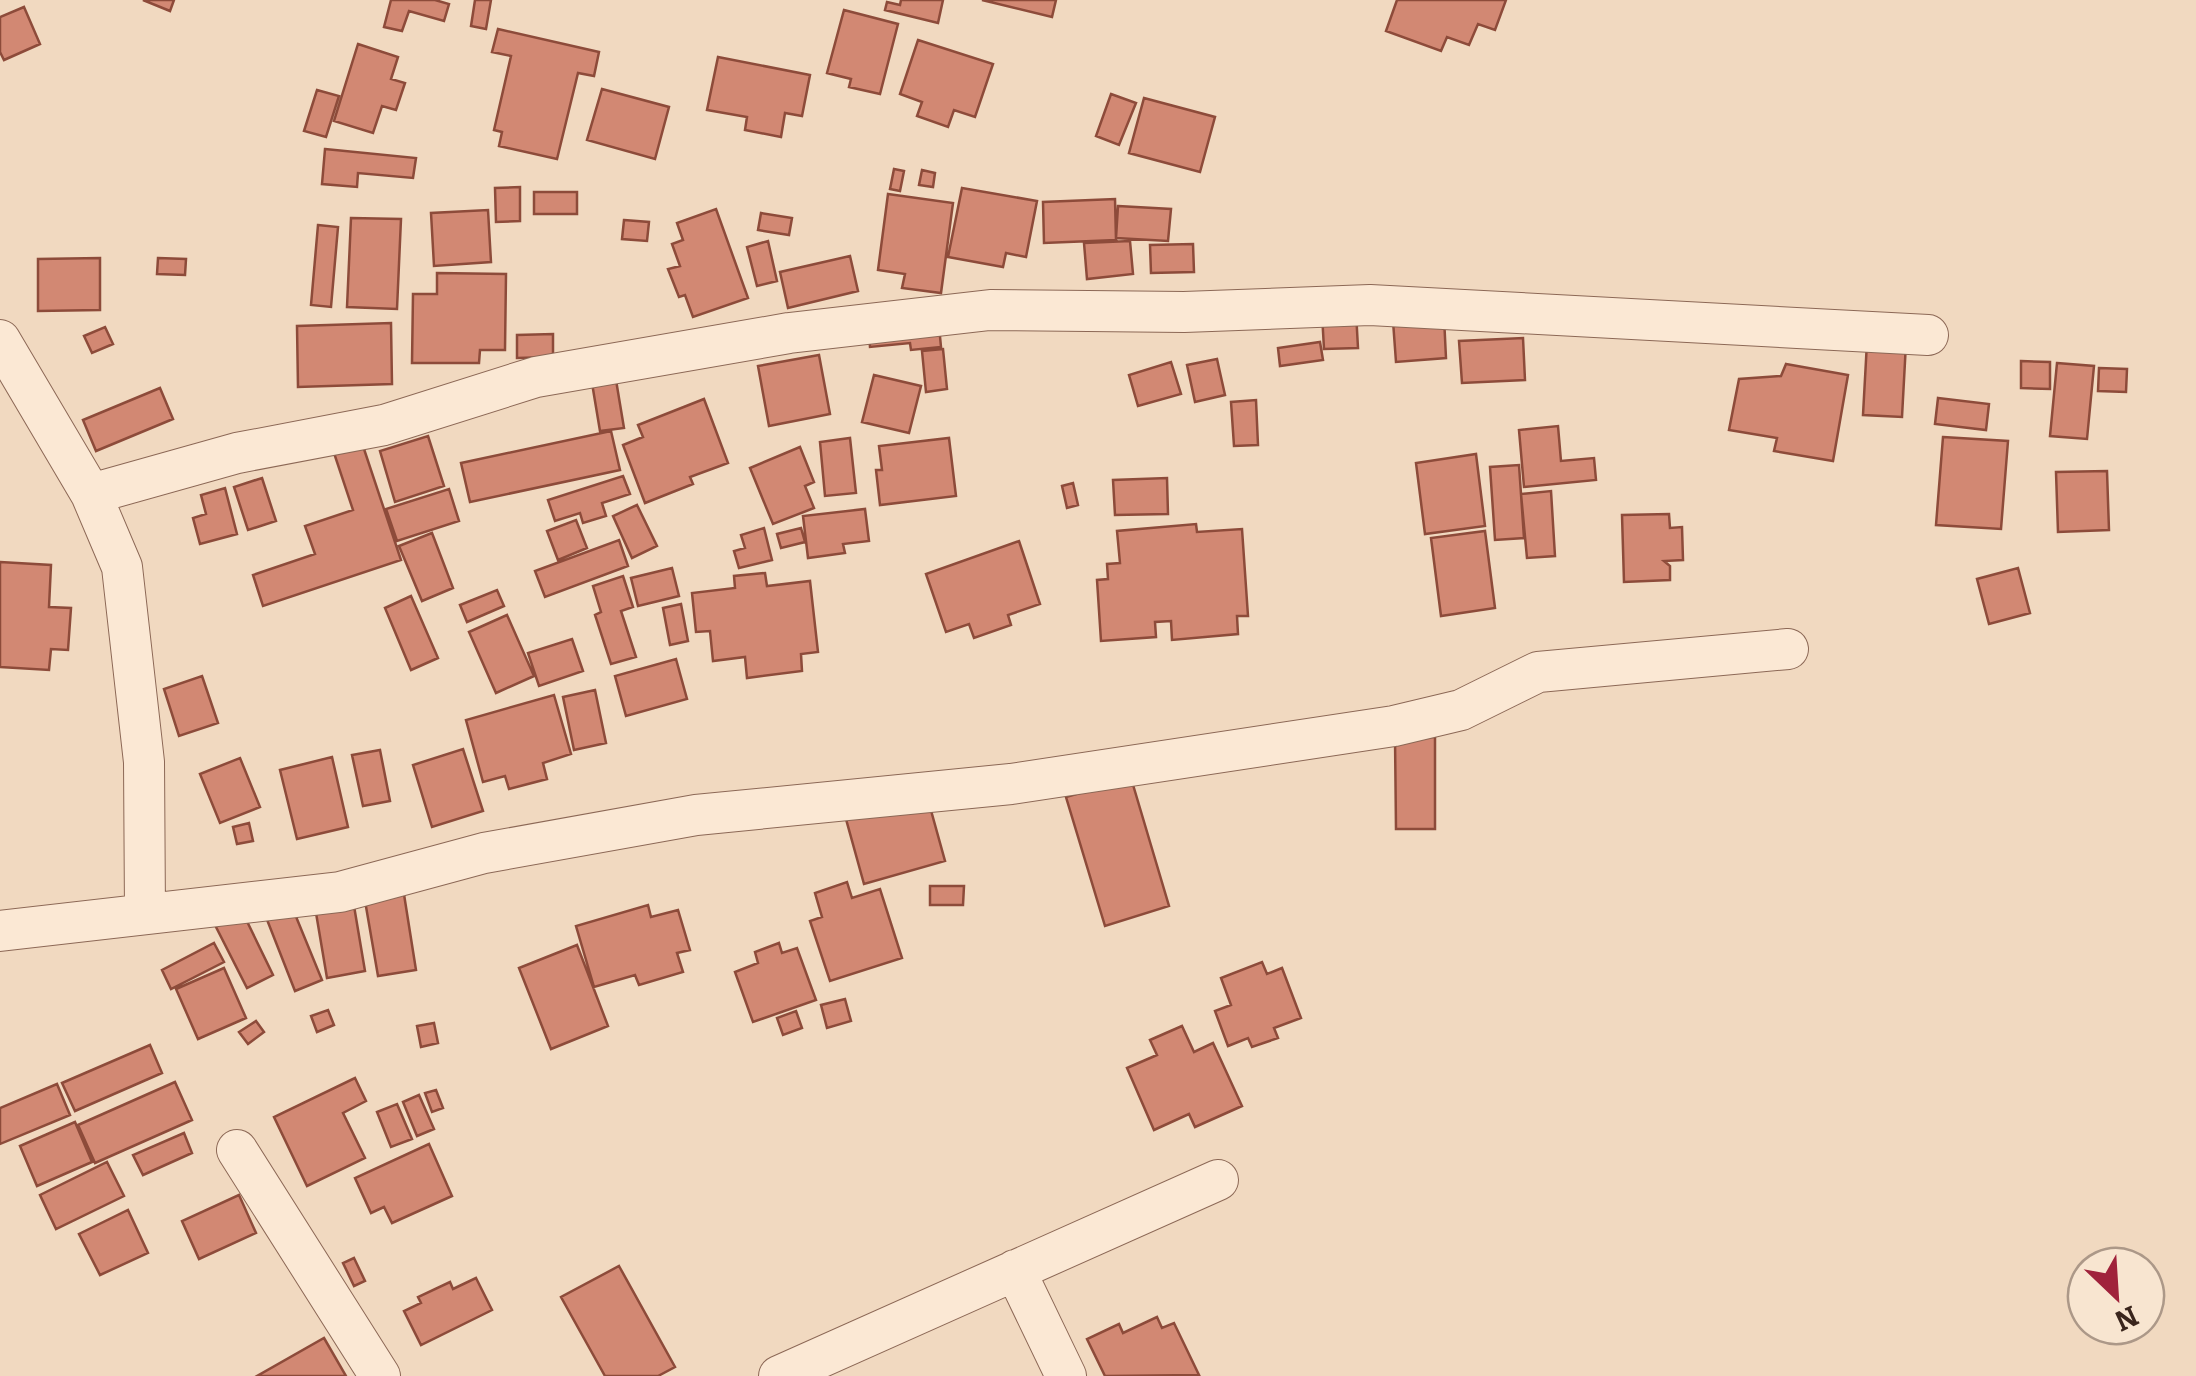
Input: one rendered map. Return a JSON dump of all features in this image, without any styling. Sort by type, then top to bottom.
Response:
[{"type":"street","points":[[91,494],[237,452],[384,425],[554,374],[789,333],[990,310],[1184,312],[1370,305],[1928,335]]},
{"type":"street","points":[[0,340],[91,494],[122,567],[144,762],[145,912]]},
{"type":"street","points":[[0,931],[340,892],[484,852],[696,815],[1011,784],[1394,726],[1461,710],[1538,672],[1788,649]]},
{"type":"street","points":[[237,1150],[380,1376]]},
{"type":"street","points":[[780,1376],[1218,1180]]},
{"type":"street","points":[[1014,1270],[1066,1376]]},
{"type":"building","points":[[143,0],[174,0],[170,11]]},
{"type":"building","points":[[391,0],[435,0],[449,4],[444,21],[409,11],[402,31],[384,27]]},
{"type":"building","points":[[475,0],[491,0],[486,29],[471,26]]},
{"type":"building","points":[[901,0],[943,0],[938,23],[885,10],[887,2],[900,5]]},
{"type":"building","points":[[982,0],[1056,0],[1052,17]]},
{"type":"building","points":[[1397,0],[1506,0],[1495,30],[1478,24],[1469,45],[1447,37],[1441,51],[1386,31]]},
{"type":"building","points":[[24,7],[40,44],[4,60],[0,52],[0,17]]},
{"type":"building","points":[[844,10],[898,24],[880,94],[849,87],[851,79],[827,73]]},
{"type":"building","points":[[498,29],[599,52],[594,76],[578,73],[557,159],[499,146],[502,132],[494,130],[511,56],[492,52]]},
{"type":"building","points":[[918,40],[993,64],[975,117],[954,110],[948,127],[917,116],[922,102],[900,94]]},
{"type":"building","points":[[358,44],[398,57],[391,79],[405,83],[396,110],[382,106],[373,133],[334,121]]},
{"type":"building","points":[[718,57],[810,75],[802,116],[785,113],[781,137],[745,130],[747,117],[707,110]]},
{"type":"building","points":[[602,89],[669,107],[655,159],[587,140]]},
{"type":"building","points":[[317,90],[339,96],[326,137],[304,131]]},
{"type":"building","points":[[1111,94],[1136,103],[1119,145],[1096,136]]},
{"type":"building","points":[[1144,98],[1215,117],[1200,172],[1129,153]]},
{"type":"building","points":[[325,149],[416,158],[413,178],[358,173],[357,187],[322,184]]},
{"type":"building","points":[[894,169],[904,171],[900,191],[890,189]]},
{"type":"building","points":[[922,170],[935,173],[933,187],[919,185]]},
{"type":"building","points":[[520,187],[520,221],[496,222],[495,188]]},
{"type":"building","points":[[962,188],[1037,201],[1026,257],[1006,253],[1003,267],[948,257]]},
{"type":"building","points":[[534,192],[577,192],[577,214],[534,214]]},
{"type":"building","points":[[888,194],[953,203],[941,293],[902,288],[905,274],[878,270]]},
{"type":"building","points":[[1115,199],[1116,240],[1044,243],[1043,202]]},
{"type":"building","points":[[1118,206],[1171,209],[1168,241],[1116,238]]},
{"type":"building","points":[[716,209],[748,298],[693,317],[685,295],[679,297],[668,269],[680,266],[672,244],[683,240],[677,223]]},
{"type":"building","points":[[488,210],[491,262],[434,266],[431,213]]},
{"type":"building","points":[[761,213],[792,218],[789,235],[758,230]]},
{"type":"building","points":[[351,218],[401,219],[397,309],[347,307]]},
{"type":"building","points":[[624,220],[649,222],[647,241],[622,239]]},
{"type":"building","points":[[318,225],[338,227],[331,307],[311,305]]},
{"type":"building","points":[[768,241],[777,281],[757,286],[747,247]]},
{"type":"building","points":[[1130,241],[1133,274],[1087,279],[1084,243]]},
{"type":"building","points":[[1193,244],[1194,272],[1151,273],[1150,245]]},
{"type":"building","points":[[850,256],[858,291],[788,308],[780,272]]},
{"type":"building","points":[[100,258],[100,310],[38,311],[38,259]]},
{"type":"building","points":[[158,258],[186,259],[185,275],[157,274]]},
{"type":"building","points":[[437,273],[506,274],[505,350],[480,350],[479,363],[412,363],[413,294],[437,294]]},
{"type":"building","points":[[1356,312],[1358,348],[1324,349],[1322,314]]},
{"type":"building","points":[[1444,317],[1446,358],[1396,362],[1393,321]]},
{"type":"building","points":[[391,323],[392,384],[298,387],[297,326]]},
{"type":"building","points":[[939,326],[941,347],[911,350],[910,343],[870,347],[869,333]]},
{"type":"building","points":[[105,327],[113,344],[92,353],[84,336]]},
{"type":"building","points":[[553,334],[553,357],[517,358],[517,335]]},
{"type":"building","points":[[1523,338],[1525,380],[1462,383],[1459,341]]},
{"type":"building","points":[[1320,342],[1323,360],[1280,366],[1278,348]]},
{"type":"building","points":[[1867,342],[1906,343],[1902,417],[1863,415]]},
{"type":"building","points":[[943,349],[947,389],[926,392],[922,351]]},
{"type":"building","points":[[819,355],[830,414],[769,426],[758,366]]},
{"type":"building","points":[[1217,359],[1225,395],[1195,402],[1187,365]]},
{"type":"building","points":[[2021,361],[2050,362],[2050,389],[2021,388]]},
{"type":"building","points":[[1171,362],[1181,394],[1138,406],[1129,375]]},
{"type":"building","points":[[2057,363],[2094,366],[2087,439],[2050,436]]},
{"type":"building","points":[[1786,364],[1848,375],[1833,461],[1774,451],[1777,438],[1729,430],[1739,379],[1781,376]]},
{"type":"building","points":[[2099,368],[2127,369],[2126,392],[2098,391]]},
{"type":"building","points":[[615,374],[624,428],[600,431],[591,377]]},
{"type":"building","points":[[874,375],[921,386],[909,433],[862,422]]},
{"type":"building","points":[[160,388],[173,419],[96,451],[83,420]]},
{"type":"building","points":[[1938,398],[1989,404],[1986,430],[1935,424]]},
{"type":"building","points":[[704,399],[728,463],[690,477],[693,484],[645,503],[623,445],[643,437],[638,425]]},
{"type":"building","points":[[1256,400],[1258,445],[1234,446],[1231,402]]},
{"type":"building","points":[[1558,426],[1561,461],[1594,458],[1596,480],[1524,487],[1519,430]]},
{"type":"building","points":[[611,431],[620,470],[470,502],[461,463]]},
{"type":"building","points":[[359,434],[401,560],[263,606],[253,575],[315,554],[305,526],[353,510],[331,444]]},
{"type":"building","points":[[428,436],[444,486],[395,502],[380,451]]},
{"type":"building","points":[[1943,437],[2008,441],[2001,529],[1936,525]]},
{"type":"building","points":[[850,438],[856,493],[825,496],[820,442]]},
{"type":"building","points":[[949,438],[956,496],[880,505],[876,470],[882,470],[879,446]]},
{"type":"building","points":[[800,447],[814,482],[805,486],[814,508],[773,524],[750,468]]},
{"type":"building","points":[[1476,454],[1485,526],[1425,534],[1416,463]]},
{"type":"building","points":[[1519,465],[1524,538],[1495,540],[1490,467]]},
{"type":"building","points":[[2107,471],[2109,530],[2058,532],[2056,472]]},
{"type":"building","points":[[623,476],[630,494],[602,503],[606,516],[583,523],[580,513],[555,521],[548,500]]},
{"type":"building","points":[[262,478],[276,521],[248,530],[234,487]]},
{"type":"building","points":[[1167,478],[1168,514],[1115,515],[1113,480]]},
{"type":"building","points":[[1073,483],[1078,505],[1067,508],[1062,486]]},
{"type":"building","points":[[225,488],[237,534],[200,544],[193,518],[206,514],[201,495]]},
{"type":"building","points":[[449,489],[459,521],[397,541],[386,509]]},
{"type":"building","points":[[1551,491],[1555,556],[1527,558],[1521,494]]},
{"type":"building","points":[[637,505],[657,546],[632,558],[613,516]]},
{"type":"building","points":[[865,509],[869,541],[843,544],[845,553],[808,558],[803,516]]},
{"type":"building","points":[[1669,514],[1670,528],[1682,527],[1683,560],[1664,561],[1670,566],[1670,580],[1624,582],[1622,515]]},
{"type":"building","points":[[576,520],[587,548],[558,560],[547,531]]},
{"type":"building","points":[[1196,524],[1197,532],[1242,529],[1248,616],[1237,616],[1238,634],[1172,640],[1171,621],[1155,622],[1156,637],[1101,641],[1097,580],[1108,579],[1107,564],[1120,563],[1117,531]]},
{"type":"building","points":[[764,528],[772,560],[739,568],[734,551],[745,548],[741,535]]},
{"type":"building","points":[[801,528],[805,542],[781,548],[777,534]]},
{"type":"building","points":[[1485,531],[1495,608],[1441,616],[1431,538]]},
{"type":"building","points":[[432,533],[453,588],[422,601],[399,546]]},
{"type":"building","points":[[619,540],[628,566],[545,597],[535,571]]},
{"type":"building","points":[[1019,541],[1040,604],[1008,615],[1011,625],[974,638],[969,624],[946,632],[926,574]]},
{"type":"building","points":[[0,562],[51,565],[49,607],[71,608],[68,650],[51,649],[49,670],[0,667]]},
{"type":"building","points":[[672,568],[679,596],[638,606],[631,578]]},
{"type":"building","points":[[2018,568],[2030,613],[1989,624],[1977,579]]},
{"type":"building","points":[[765,573],[767,586],[810,581],[818,652],[801,654],[802,671],[747,678],[745,657],[713,661],[710,631],[696,632],[692,593],[735,588],[734,576]]},
{"type":"building","points":[[623,576],[633,607],[621,611],[636,657],[611,664],[595,615],[601,612],[593,586]]},
{"type":"building","points":[[497,590],[504,606],[467,622],[460,605]]},
{"type":"building","points":[[411,596],[438,658],[411,670],[385,608]]},
{"type":"building","points":[[681,604],[688,641],[670,645],[663,608]]},
{"type":"building","points":[[507,615],[534,676],[496,693],[469,632]]},
{"type":"building","points":[[572,639],[583,671],[539,686],[528,653]]},
{"type":"building","points":[[676,659],[687,699],[626,716],[615,676]]},
{"type":"building","points":[[202,676],[218,723],[179,736],[164,689]]},
{"type":"building","points":[[595,690],[606,743],[574,750],[563,697]]},
{"type":"building","points":[[554,695],[571,754],[543,763],[547,779],[509,789],[505,776],[483,782],[466,720]]},
{"type":"building","points":[[1395,737],[1435,737],[1435,829],[1396,829]]},
{"type":"building","points":[[463,749],[483,811],[432,827],[413,765]]},
{"type":"building","points":[[380,750],[390,801],[363,806],[352,755]]},
{"type":"building","points":[[332,757],[348,827],[297,839],[280,770]]},
{"type":"building","points":[[240,758],[260,807],[220,823],[200,774]]},
{"type":"building","points":[[1131,778],[1169,906],[1105,926],[1066,797]]},
{"type":"building","points":[[927,796],[945,861],[864,884],[846,819]]},
{"type":"building","points":[[249,823],[253,841],[237,844],[233,827]]},
{"type":"building","points":[[847,882],[852,898],[880,889],[902,958],[830,981],[810,921],[822,917],[815,893]]},
{"type":"building","points":[[930,886],[964,886],[963,905],[930,905]]},
{"type":"building","points":[[403,888],[416,970],[378,976],[364,895]]},
{"type":"building","points":[[353,900],[365,971],[327,978],[315,907]]},
{"type":"building","points":[[290,902],[322,980],[295,991],[264,912]]},
{"type":"building","points":[[648,905],[651,917],[678,910],[690,950],[677,953],[683,972],[639,985],[635,975],[594,987],[576,926]]},
{"type":"building","points":[[241,909],[273,975],[247,988],[214,923]]},
{"type":"building","points":[[214,943],[224,962],[171,989],[162,970]]},
{"type":"building","points":[[779,943],[782,953],[797,948],[816,1000],[753,1022],[735,972],[758,963],[755,952]]},
{"type":"building","points":[[577,945],[608,1026],[551,1049],[519,968]]},
{"type":"building","points":[[1262,962],[1267,974],[1282,968],[1301,1018],[1274,1028],[1278,1038],[1252,1047],[1248,1038],[1228,1046],[1215,1011],[1231,1005],[1221,978]]},
{"type":"building","points":[[224,968],[246,1018],[198,1039],[176,989]]},
{"type":"building","points":[[845,999],[851,1021],[827,1028],[821,1005]]},
{"type":"building","points":[[328,1010],[334,1025],[317,1032],[311,1016]]},
{"type":"building","points":[[796,1011],[802,1028],[783,1035],[777,1018]]},
{"type":"building","points":[[256,1021],[264,1032],[248,1044],[239,1032]]},
{"type":"building","points":[[434,1023],[438,1043],[421,1047],[417,1026]]},
{"type":"building","points":[[1182,1026],[1194,1052],[1213,1043],[1242,1106],[1195,1127],[1189,1114],[1154,1130],[1127,1068],[1157,1055],[1150,1040]]},
{"type":"building","points":[[150,1045],[162,1073],[75,1111],[62,1083]]},
{"type":"building","points":[[355,1078],[366,1101],[343,1113],[365,1158],[307,1186],[274,1117]]},
{"type":"building","points":[[175,1082],[192,1120],[95,1163],[78,1125]]},
{"type":"building","points":[[57,1084],[70,1115],[0,1144],[0,1108]]},
{"type":"building","points":[[436,1090],[443,1108],[432,1112],[425,1093]]},
{"type":"building","points":[[419,1095],[434,1129],[417,1136],[403,1102]]},
{"type":"building","points":[[397,1104],[412,1139],[391,1147],[377,1112]]},
{"type":"building","points":[[75,1122],[92,1162],[37,1186],[20,1146]]},
{"type":"building","points":[[184,1133],[192,1153],[143,1175],[133,1155]]},
{"type":"building","points":[[429,1144],[452,1196],[392,1223],[384,1207],[371,1213],[355,1178]]},
{"type":"building","points":[[107,1162],[124,1196],[56,1229],[40,1195]]},
{"type":"building","points":[[239,1195],[256,1233],[199,1259],[182,1221]]},
{"type":"building","points":[[128,1210],[148,1253],[100,1275],[79,1234]]},
{"type":"building","points":[[354,1258],[365,1281],[354,1286],[343,1263]]},
{"type":"building","points":[[619,1266],[675,1367],[658,1376],[605,1376],[561,1297]]},
{"type":"building","points":[[476,1278],[492,1310],[421,1345],[404,1311],[421,1303],[418,1297],[450,1282],[453,1289]]},
{"type":"building","points":[[1157,1317],[1162,1328],[1174,1323],[1199,1375],[1105,1376],[1087,1339],[1119,1324],[1123,1333]]},
{"type":"building","points":[[324,1338],[346,1376],[257,1376]]}]
